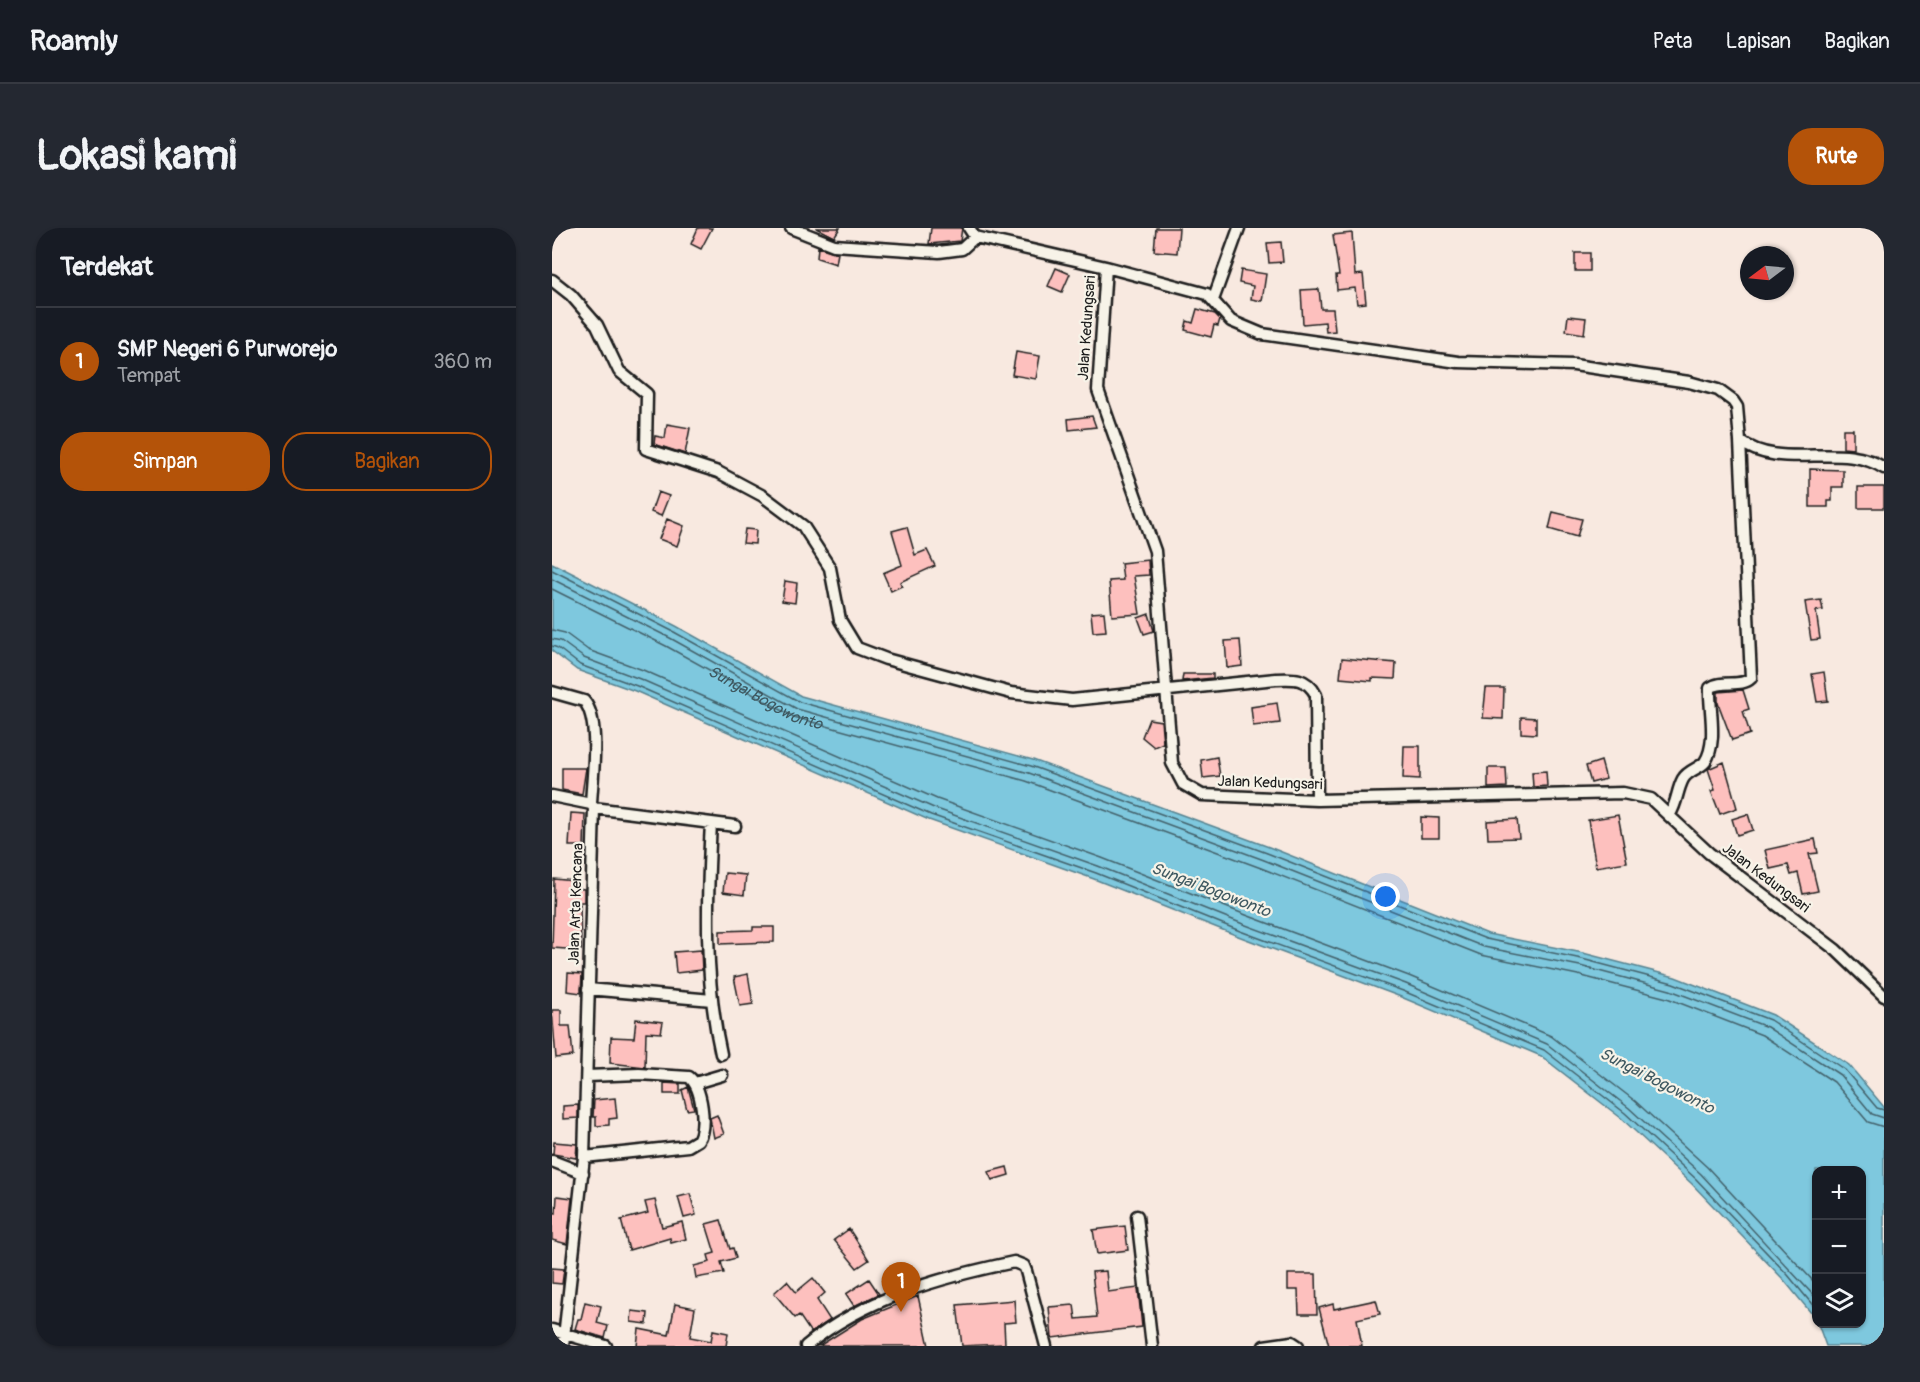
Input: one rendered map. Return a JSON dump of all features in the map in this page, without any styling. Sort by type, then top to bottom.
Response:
[{"type":"street","points":[[791,228],[834,245],[939,252],[962,249],[972,233]]},
{"type":"street","points":[[1214,300],[1239,228]]},
{"type":"street","name":"Jalan Kedungsari","points":[[972,233],[1106,267],[1098,390],[1155,551],[1172,763],[1183,784],[1202,795],[1317,800],[1623,793],[1652,799],[1709,853],[1836,950],[1884,996]]},
{"type":"street","points":[[1106,267],[1208,294],[1231,321],[1262,334],[1458,362],[1574,365],[1689,382],[1718,390],[1733,401],[1737,407],[1740,441],[1751,678],[1746,682],[1723,683],[1710,688],[1712,734],[1710,750],[1704,763],[1683,778],[1676,803],[1670,814]]},
{"type":"street","points":[[552,280],[571,295],[597,325],[619,371],[647,394],[646,449],[718,472],[764,496],[803,526],[830,568],[840,620],[857,648],[886,659],[1011,693],[1072,700],[1276,679],[1304,681],[1312,687],[1316,695],[1317,800]]},
{"type":"street","points":[[1740,441],[1747,447],[1772,454],[1823,454],[1875,462],[1884,468]]},
{"type":"street","name":"Jalan Arta Kencana","points":[[552,692],[584,701],[589,709],[593,737],[584,1157],[563,1346]]},
{"type":"street","points":[[552,796],[593,806],[735,826]]},
{"type":"street","points":[[711,823],[708,929],[712,1000],[721,1054]]},
{"type":"street","points":[[588,989],[712,1000]]},
{"type":"street","points":[[584,1157],[650,1152],[693,1144],[702,1135],[695,1083],[689,1077],[675,1074],[587,1076]]},
{"type":"street","points":[[695,1083],[722,1075]]},
{"type":"street","points":[[552,1161],[582,1173]]},
{"type":"street","points":[[1137,1216],[1152,1346]]},
{"type":"street","points":[[806,1346],[840,1322],[880,1300],[1014,1262],[1024,1266],[1026,1271],[1046,1346]]},
{"type":"street","points":[[552,1330],[606,1346]]},
{"type":"street","points":[[1264,1346],[1292,1342],[1298,1346]]},
{"type":"water","name":"Sungai Bogowonto","points":[[552,563],[676,626],[801,696],[1033,760],[1269,847],[1488,934],[1583,953],[1675,977],[1773,1015],[1849,1065],[1884,1107],[1884,1346],[1826,1346],[1819,1328],[1866,1328],[1866,1166],[1812,1166],[1812,1314],[1783,1279],[1692,1184],[1621,1118],[1541,1056],[1401,997],[1094,879],[929,820],[635,691],[577,670],[552,651]]},
{"type":"building","points":[[698,228],[712,228],[701,249],[691,244]]},
{"type":"building","points":[[816,228],[840,228],[834,237]]},
{"type":"building","points":[[931,228],[962,228],[960,241],[929,244]]},
{"type":"building","points":[[1156,228],[1179,228],[1177,253],[1154,251]]},
{"type":"building","points":[[1352,233],[1355,275],[1363,274],[1366,303],[1357,304],[1355,288],[1337,290],[1336,275],[1339,275],[1333,235]]},
{"type":"building","points":[[1281,242],[1283,262],[1269,263],[1267,243]]},
{"type":"building","points":[[818,247],[838,253],[836,264],[817,258]]},
{"type":"building","points":[[1575,253],[1590,253],[1590,271],[1575,271]]},
{"type":"building","points":[[1056,268],[1070,274],[1062,292],[1048,286]]},
{"type":"building","points":[[1241,270],[1266,274],[1262,301],[1251,299],[1253,286],[1239,283]]},
{"type":"building","points":[[1319,289],[1321,309],[1333,309],[1335,331],[1326,332],[1325,322],[1303,324],[1301,290]]},
{"type":"building","points":[[1197,309],[1215,314],[1220,319],[1218,326],[1214,325],[1211,337],[1185,330],[1187,321],[1193,323]]},
{"type":"building","points":[[1568,316],[1586,318],[1584,334],[1566,331]]},
{"type":"building","points":[[1016,352],[1040,356],[1036,379],[1012,375]]},
{"type":"building","points":[[1092,416],[1096,427],[1069,430],[1068,419]]},
{"type":"building","points":[[667,424],[690,428],[685,454],[654,444],[655,436],[665,438]]},
{"type":"building","points":[[1843,429],[1853,429],[1853,449],[1843,448]]},
{"type":"building","points":[[1810,469],[1843,470],[1843,487],[1832,487],[1832,501],[1828,501],[1828,507],[1810,507]]},
{"type":"building","points":[[1858,487],[1884,487],[1884,508],[1858,508]]},
{"type":"building","points":[[658,492],[669,496],[661,516],[651,512]]},
{"type":"building","points":[[1553,512],[1582,519],[1577,537],[1549,529]]},
{"type":"building","points":[[667,519],[684,526],[677,546],[659,539]]},
{"type":"building","points":[[907,527],[915,555],[927,550],[935,566],[900,582],[902,586],[891,591],[883,573],[902,565],[892,531]]},
{"type":"building","points":[[745,529],[756,530],[755,544],[743,543]]},
{"type":"building","points":[[1148,560],[1149,575],[1134,576],[1140,614],[1112,616],[1109,581],[1123,580],[1121,563]]},
{"type":"building","points":[[785,581],[797,583],[795,603],[782,601]]},
{"type":"building","points":[[1821,600],[1823,610],[1816,611],[1820,639],[1811,640],[1805,602]]},
{"type":"building","points":[[1104,612],[1106,631],[1093,632],[1091,613]]},
{"type":"building","points":[[1149,614],[1154,631],[1144,634],[1138,618]]},
{"type":"building","points":[[1240,640],[1242,666],[1227,668],[1225,641]]},
{"type":"building","points":[[1342,658],[1396,663],[1395,679],[1372,678],[1372,681],[1340,678]]},
{"type":"building","points":[[1824,672],[1828,701],[1817,702],[1812,674]]},
{"type":"building","points":[[1183,674],[1213,674],[1213,678],[1182,681]]},
{"type":"building","points":[[1486,688],[1504,688],[1503,719],[1483,718]]},
{"type":"building","points":[[1743,690],[1749,709],[1743,711],[1750,734],[1732,740],[1718,703],[1718,692]]},
{"type":"building","points":[[1277,703],[1280,723],[1253,726],[1251,707]]},
{"type":"building","points":[[1521,717],[1536,718],[1536,734],[1521,733]]},
{"type":"building","points":[[1149,719],[1161,721],[1163,743],[1154,747],[1142,737]]},
{"type":"building","points":[[1404,746],[1420,746],[1420,779],[1403,778]]},
{"type":"building","points":[[1217,757],[1220,776],[1203,778],[1201,760]]},
{"type":"building","points":[[1601,761],[1606,779],[1591,783],[1586,766]]},
{"type":"building","points":[[1724,762],[1737,808],[1720,814],[1711,791],[1715,790],[1708,769]]},
{"type":"building","points":[[562,768],[586,768],[582,794],[562,790]]},
{"type":"building","points":[[1488,768],[1506,768],[1507,787],[1488,788]]},
{"type":"building","points":[[1546,771],[1547,786],[1533,787],[1532,772]]},
{"type":"building","points":[[571,813],[585,814],[584,846],[569,846]]},
{"type":"building","points":[[1748,814],[1753,830],[1737,835],[1732,819]]},
{"type":"building","points":[[1618,815],[1627,862],[1596,867],[1588,820]]},
{"type":"building","points":[[1421,817],[1439,818],[1439,838],[1421,838]]},
{"type":"building","points":[[1517,819],[1519,838],[1488,839],[1487,821]]},
{"type":"building","points":[[1815,839],[1818,853],[1809,854],[1818,891],[1803,894],[1798,873],[1791,875],[1788,865],[1770,869],[1765,850]]},
{"type":"building","points":[[725,873],[746,875],[744,895],[723,892]]},
{"type":"building","points":[[554,879],[575,881],[575,888],[584,889],[584,902],[580,902],[581,950],[552,948]]},
{"type":"building","points":[[753,927],[774,927],[774,942],[720,944],[720,931],[753,930]]},
{"type":"building","points":[[701,950],[702,970],[676,973],[674,952]]},
{"type":"building","points":[[568,973],[582,974],[581,993],[567,991]]},
{"type":"building","points":[[748,974],[753,1004],[740,1006],[734,977]]},
{"type":"building","points":[[552,1010],[561,1010],[561,1026],[570,1026],[573,1056],[556,1058]]},
{"type":"building","points":[[636,1019],[663,1022],[661,1033],[646,1032],[645,1067],[610,1063],[611,1037],[634,1038]]},
{"type":"building","points":[[664,1083],[680,1084],[680,1094],[664,1094]]},
{"type":"building","points":[[688,1087],[694,1109],[687,1110],[682,1090]]},
{"type":"building","points":[[615,1098],[617,1118],[609,1119],[609,1125],[596,1126],[596,1117],[593,1117],[594,1100]]},
{"type":"building","points":[[578,1105],[578,1118],[563,1119],[563,1106]]},
{"type":"building","points":[[717,1115],[724,1134],[714,1138],[710,1118]]},
{"type":"building","points":[[554,1142],[577,1144],[576,1158],[553,1154]]},
{"type":"building","points":[[1007,1167],[1009,1175],[992,1180],[988,1172]]},
{"type":"building","points":[[690,1194],[696,1215],[684,1218],[678,1197]]},
{"type":"building","points":[[557,1196],[572,1198],[567,1244],[552,1240],[552,1212],[556,1213]]},
{"type":"building","points":[[655,1200],[662,1227],[682,1222],[686,1239],[671,1243],[670,1238],[629,1250],[621,1220],[648,1213],[645,1202]]},
{"type":"building","points":[[721,1220],[730,1249],[733,1248],[736,1258],[721,1262],[724,1273],[696,1278],[694,1266],[710,1262],[708,1255],[715,1253],[706,1224]]},
{"type":"building","points":[[1125,1226],[1128,1250],[1097,1254],[1093,1230]]},
{"type":"building","points":[[849,1229],[869,1260],[857,1268],[834,1240]]},
{"type":"building","points":[[552,1268],[564,1269],[562,1284],[552,1283]]},
{"type":"building","points":[[1106,1271],[1108,1292],[1138,1288],[1142,1327],[1052,1338],[1049,1307],[1074,1305],[1076,1319],[1097,1317],[1092,1272]]},
{"type":"building","points":[[1288,1274],[1316,1274],[1317,1314],[1299,1314],[1298,1290],[1288,1290]]},
{"type":"building","points":[[813,1278],[825,1293],[817,1300],[830,1320],[811,1333],[799,1315],[795,1318],[774,1293],[787,1281],[796,1292]]},
{"type":"building","points":[[869,1279],[879,1294],[854,1306],[846,1294]]},
{"type":"building","points":[[918,1296],[929,1346],[819,1346],[862,1319]]},
{"type":"building","points":[[1014,1300],[1016,1322],[1004,1323],[1005,1344],[962,1346],[957,1305]]},
{"type":"building","points":[[1376,1300],[1380,1314],[1357,1319],[1362,1346],[1329,1346],[1319,1308],[1333,1304],[1334,1309]]},
{"type":"building","points":[[585,1302],[601,1306],[597,1323],[608,1326],[605,1338],[575,1329],[578,1319],[581,1319]]},
{"type":"building","points":[[675,1304],[695,1308],[690,1337],[711,1341],[713,1330],[728,1333],[726,1346],[637,1346],[639,1329],[669,1335]]},
{"type":"building","points":[[632,1311],[648,1313],[647,1324],[631,1322]]},
{"type":"place","name":"SMP Negeri 6 Purworejo","points":[[901,1312]]}]
